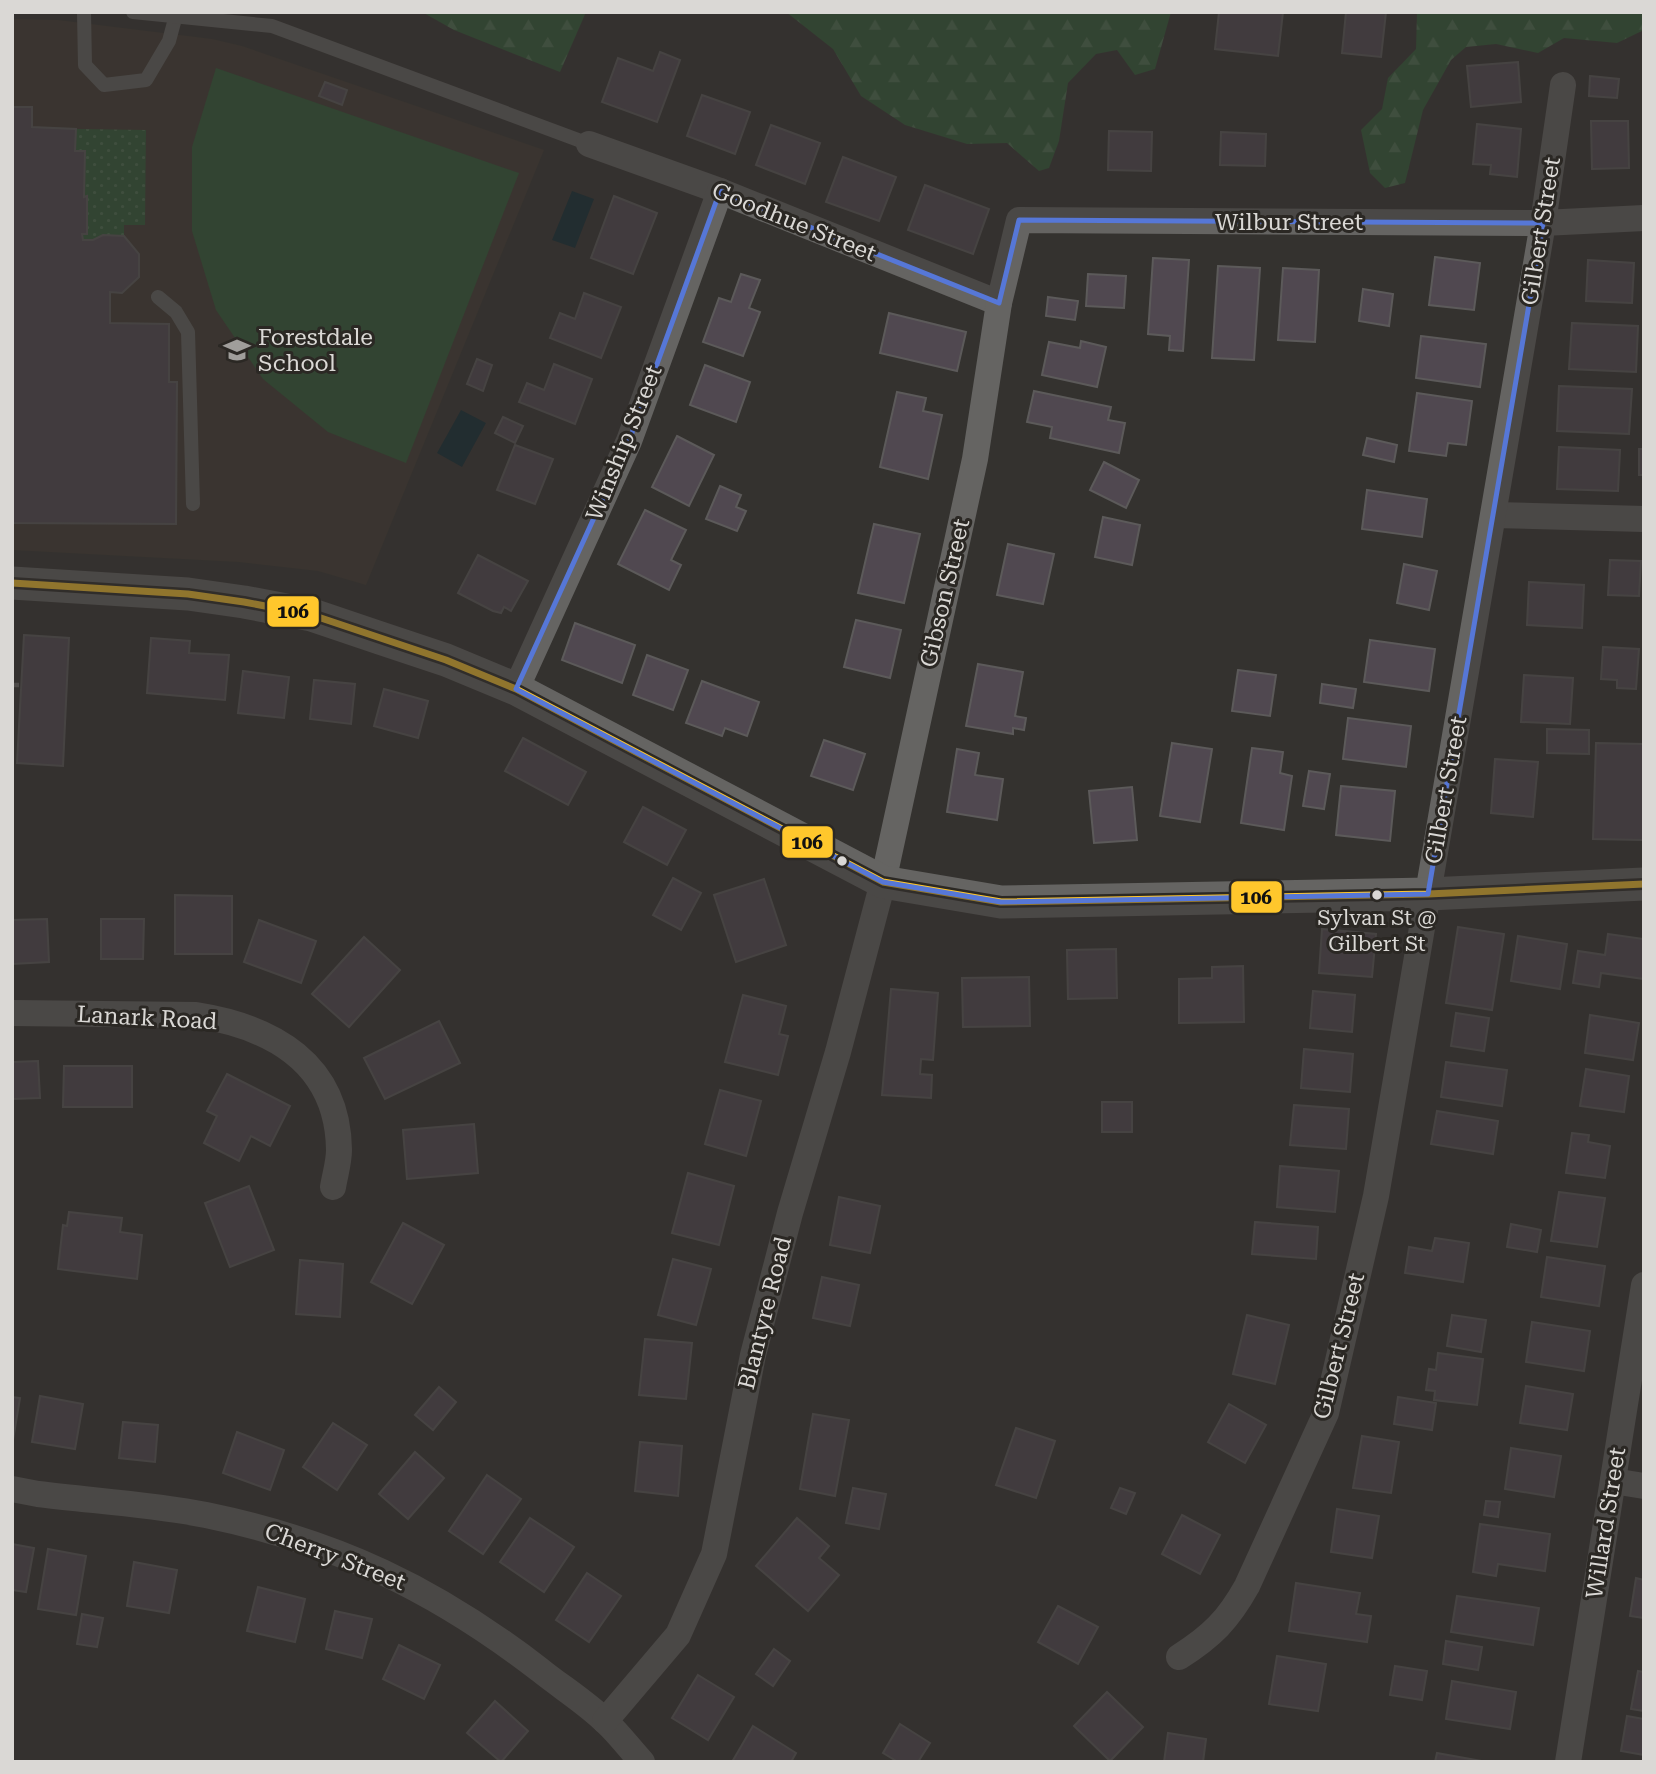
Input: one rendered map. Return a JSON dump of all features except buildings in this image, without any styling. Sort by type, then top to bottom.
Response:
[{"type":"street","name":"Gilbert Street","points":[[1180,1657],[1202,1642],[1233,1612],[1326,1413],[1376,1196],[1494,515],[1543,223],[1563,85]]},
{"type":"street","name":"Goodhue Street","points":[[589,144],[720,191],[999,303]]},
{"type":"street","name":"Winship Street","points":[[516,689],[629,441],[720,191]]},
{"type":"street","name":"Wilbur Street","points":[[999,303],[1019,220],[1543,223],[1644,218]]},
{"type":"street","name":"Gibson Street","points":[[883,882],[975,459],[999,303]]},
{"type":"street","points":[[1494,515],[1644,519]]},
{"type":"street","points":[[12,583],[188,594],[312,615],[446,660],[516,689],[883,882],[1001,902],[1428,894],[1644,884]]},
{"type":"street","name":"Blantyre Road","points":[[605,1721],[678,1635],[714,1555],[753,1355],[883,882]]},
{"type":"street","name":"Lanark Road","points":[[12,1013],[196,1015],[245,1027],[278,1043],[307,1063],[324,1084],[336,1119],[339,1152],[333,1187]]},
{"type":"street","name":"Willard Street","points":[[1568,1762],[1644,1285]]},
{"type":"street","points":[[1613,1481],[1644,1486]]},
{"type":"street","name":"Cherry Street","points":[[12,1489],[203,1514],[310,1542],[369,1565],[401,1580],[492,1633],[605,1721],[642,1762]]},
{"type":"lane","points":[[84,12],[85,65],[104,85],[146,80],[169,41],[176,15]]},
{"type":"lane","points":[[133,12],[272,26],[589,144]]},
{"type":"lane","points":[[158,297],[176,312],[188,332],[193,504]]},
{"type":"path","points":[[12,685],[21,685]]},
{"type":"highlighted area","points":[[720,191],[999,303],[1019,220],[1543,223],[1428,894],[1001,902],[883,882],[516,689],[629,441]]},
{"type":"shaded area","name":"Forestdale School","points":[[12,19],[58,20],[212,39],[242,46],[544,150],[366,585],[318,571],[239,562],[12,550]]},
{"type":"green space","points":[[422,12],[586,12],[560,72],[454,30]]},
{"type":"green space","points":[[786,12],[1171,12],[1155,69],[1135,75],[1117,50],[1096,54],[1068,83],[1059,141],[1049,168],[1039,171],[1007,143],[967,144],[905,125],[861,96],[833,49]]},
{"type":"green space","points":[[1417,12],[1644,12],[1644,30],[1617,43],[1564,38],[1538,53],[1496,44],[1466,47],[1451,60],[1423,110],[1405,183],[1385,188],[1370,173],[1361,130],[1382,109],[1388,78],[1416,49]]},
{"type":"green space","points":[[216,68],[519,173],[406,463],[328,432],[263,379],[216,310],[192,231],[192,147]]},
{"type":"green space","points":[[76,129],[146,130],[145,225],[124,225],[124,236],[103,235],[93,240],[83,240],[82,234],[87,233],[87,197],[84,197],[85,152],[75,151]]},
{"type":"water","points":[[572,191],[594,199],[575,248],[552,240]]},
{"type":"water","points":[[461,410],[486,423],[462,467],[437,453]]},
{"type":"transit line","name":"106","points":[[12,583],[188,594],[244,602],[312,615],[446,660],[516,689],[883,882],[1001,902],[1428,894],[1644,884]]},
{"type":"place","name":"Forestdale School","points":[[237,350]]},
{"type":"place","name":"Sylvan St @ Gilbert St","points":[[1377,895]]}]
